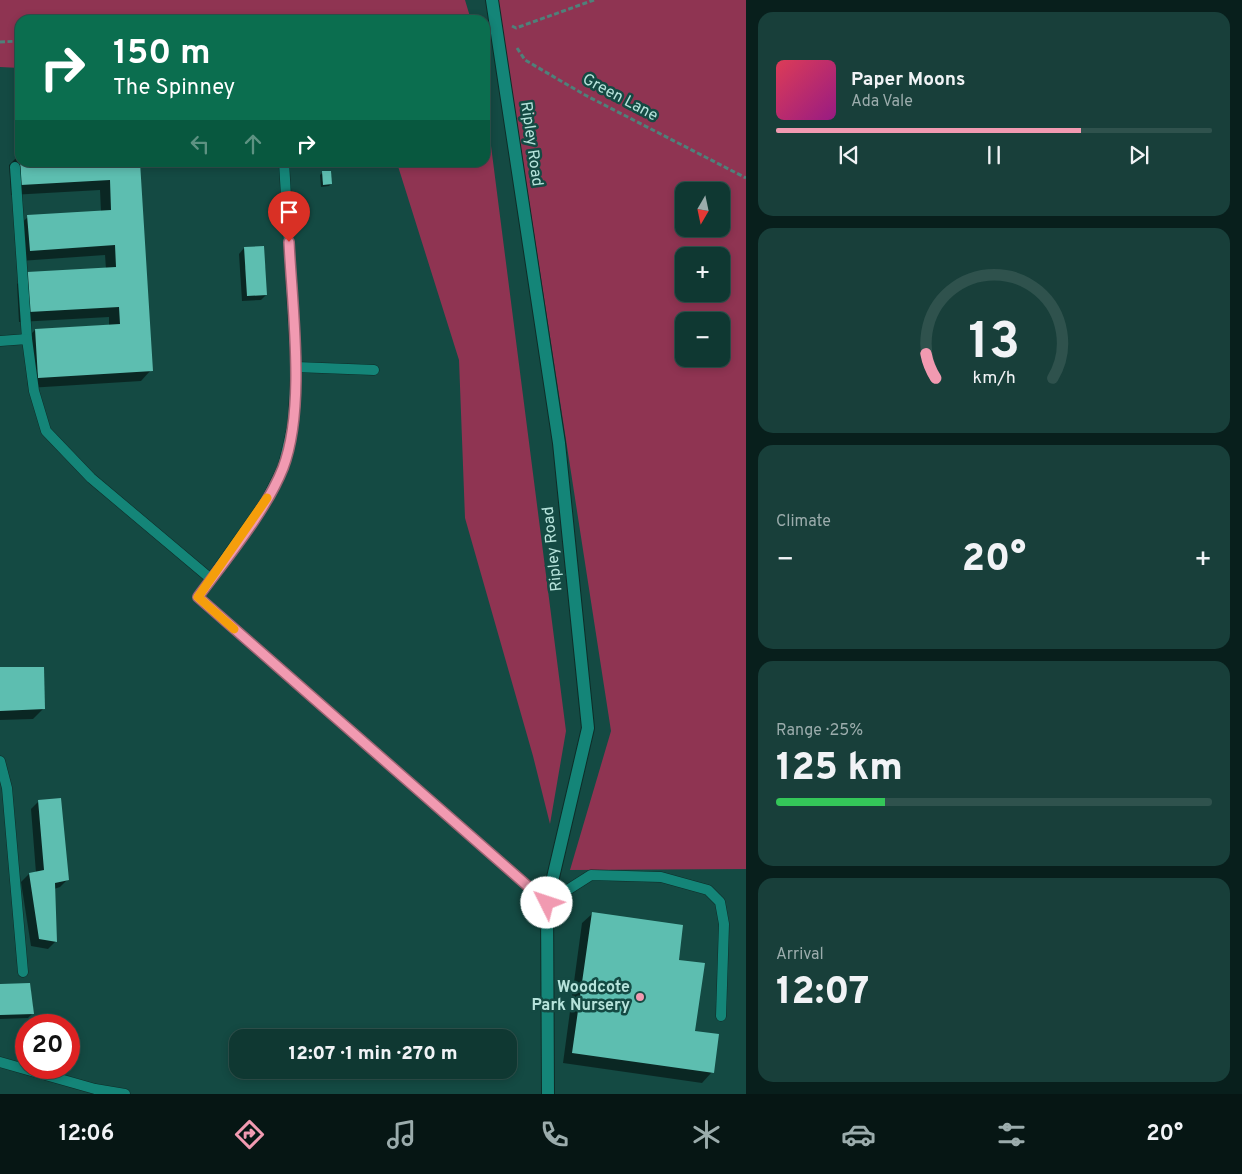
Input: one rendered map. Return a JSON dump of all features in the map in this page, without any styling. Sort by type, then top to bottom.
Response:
[{"type":"street","name":"Ripley Road","points":[[492,0],[559,443],[588,728],[547,903],[548,1094]]},
{"type":"lane","points":[[16,167],[27,339],[34,391],[46,431],[91,478],[211,579]]},
{"type":"lane","points":[[284,167],[296,367],[293,424],[283,467],[266,501],[198,597],[547,903],[592,875],[661,877],[708,890],[720,902],[724,924],[721,1016]]},
{"type":"lane","points":[[0,341],[27,339]]},
{"type":"lane","points":[[296,367],[374,370]]},
{"type":"lane","points":[[0,761],[7,788],[23,972]]},
{"type":"lane","points":[[0,1062],[96,1089],[125,1094]]},
{"type":"path","points":[[496,22],[516,28],[594,0]]},
{"type":"path","points":[[0,42],[15,41]]},
{"type":"path","name":"Green Lane","points":[[514,44],[525,60],[585,95],[746,178]]},
{"type":"shaded area","points":[[0,0],[465,0],[470,15],[15,15],[15,68],[0,67]]},
{"type":"shaded area","points":[[498,0],[746,0],[746,869],[570,870],[611,731]]},
{"type":"shaded area","points":[[490,138],[566,731],[550,824],[533,756],[465,518],[459,360],[398,167],[490,167]]},
{"type":"building","points":[[20,167],[140,167],[153,371],[38,378],[35,329],[120,324],[119,307],[29,312],[27,272],[116,267],[115,245],[30,251],[27,215],[111,210],[110,180],[21,185]]},
{"type":"building","points":[[322,171],[331,171],[332,184],[323,185]]},
{"type":"building","points":[[264,246],[267,295],[247,296],[244,247]]},
{"type":"building","points":[[0,667],[44,667],[45,709],[0,711]]},
{"type":"building","points":[[61,798],[69,880],[55,883],[57,942],[39,939],[29,873],[44,870],[38,800]]},
{"type":"building","name":"Woodcote Park Nursery","points":[[592,912],[683,925],[679,960],[705,963],[695,1031],[719,1034],[714,1073],[572,1053]]},
{"type":"building","points":[[30,983],[34,1014],[0,1015],[0,984]]},
{"type":"slow traffic","points":[[234,629],[198,597],[267,498]]},
{"type":"place","name":"Woodcote Park Nursery","points":[[640,997]]},
{"type":"route","points":[[289,242],[296,367],[293,424],[283,467],[266,501],[198,597],[547,903]]}]
